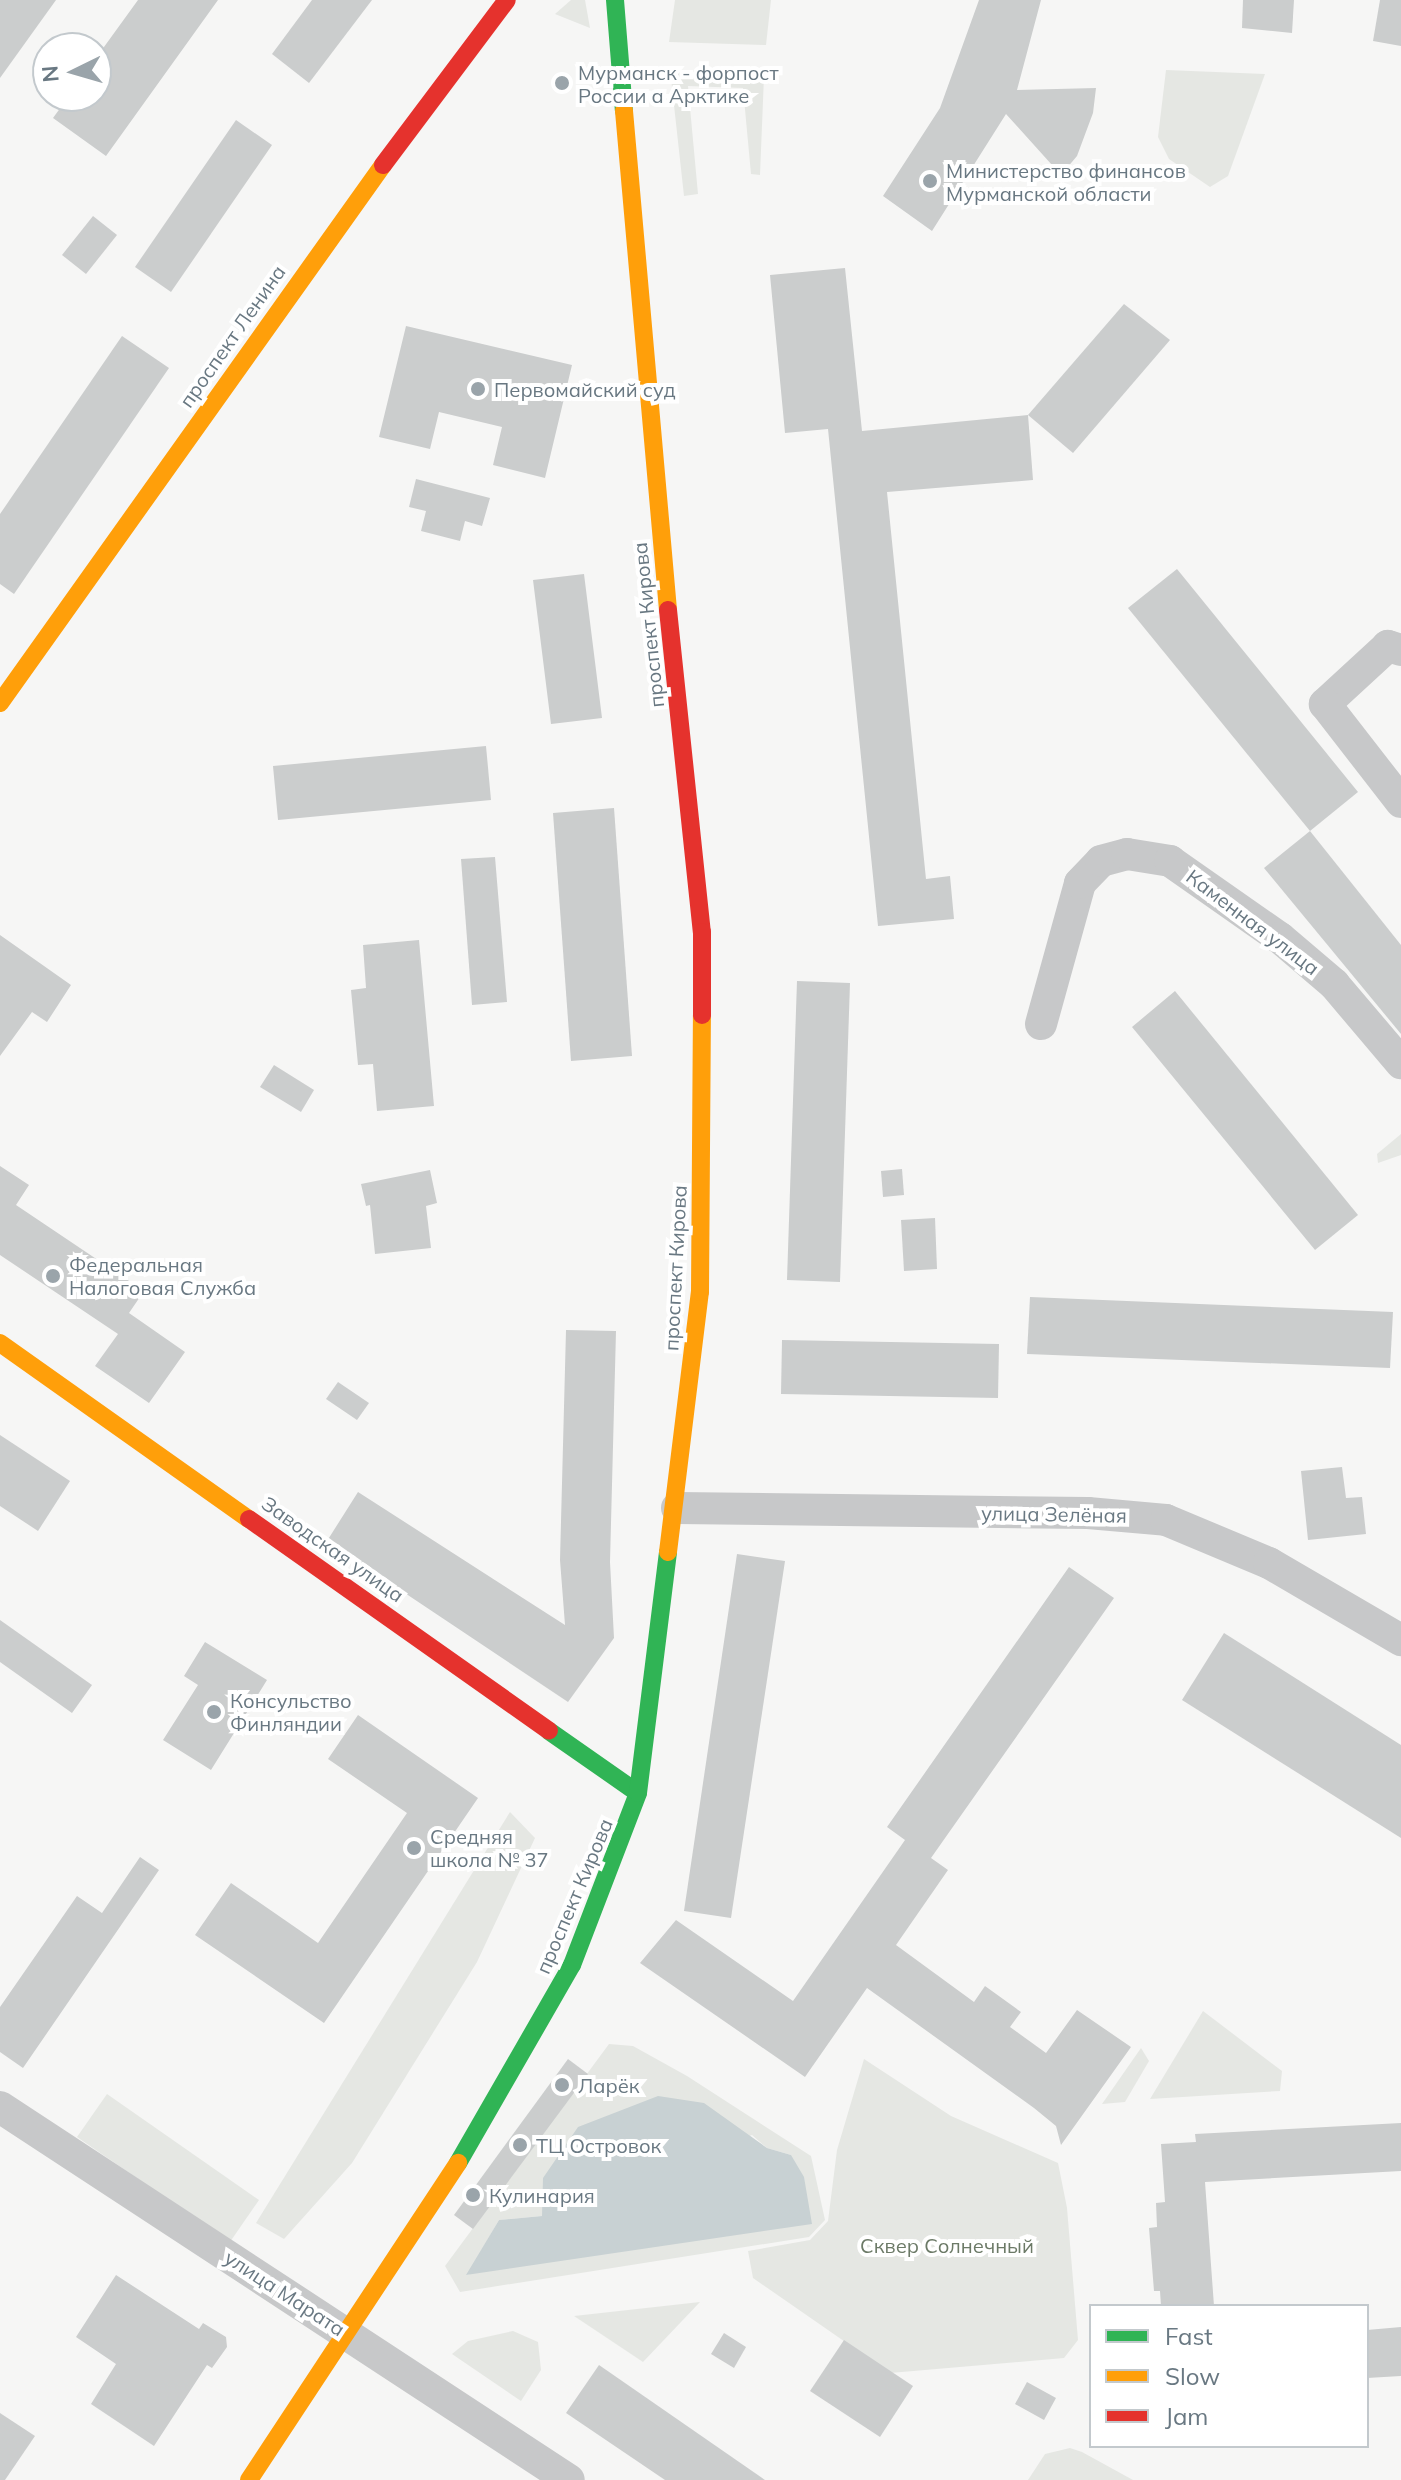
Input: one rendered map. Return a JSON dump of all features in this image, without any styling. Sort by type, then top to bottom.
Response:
[{"type":"main road","name":"проспект Ленина","points":[[0,703],[346,214],[507,0]]},
{"type":"main road","name":"проспект Кирова","points":[[249,2480],[479,2132],[572,1965],[638,1793],[677,1508],[700,1292],[702,932],[651,446],[615,0]]},
{"type":"main road","points":[[617,39],[628,0]]},
{"type":"main road","name":"Заводская улица","points":[[0,1343],[638,1793]]},
{"type":"street","points":[[1401,650],[1388,646],[1325,704],[1401,802]]},
{"type":"street","name":"Каменная улица","points":[[1041,1024],[1080,883],[1101,861],[1127,854],[1170,861],[1280,938],[1334,984],[1401,1063]]},
{"type":"street","name":"улица Зелёная","points":[[677,1508],[1088,1513],[1166,1520],[1269,1563],[1401,1640]]},
{"type":"street","name":"улица Марата","points":[[0,2107],[569,2480]]},
{"type":"green space","points":[[571,0],[585,0],[590,28],[555,14]]},
{"type":"green space","points":[[675,0],[771,0],[766,45],[669,42]]},
{"type":"green space","points":[[670,69],[764,76],[760,175],[751,174],[743,88],[688,86],[698,194],[684,196]]},
{"type":"green space","points":[[1166,70],[1265,74],[1228,176],[1210,187],[1169,159],[1158,137]]},
{"type":"green space","points":[[1401,1134],[1401,1155],[1378,1163],[1377,1154]]},
{"type":"green space","points":[[510,1812],[535,1838],[477,1962],[352,2163],[284,2239],[256,2223]]},
{"type":"green space","points":[[1203,2011],[1282,2071],[1280,2091],[1150,2099]]},
{"type":"green space","points":[[609,2044],[633,2046],[687,2076],[811,2156],[825,2220],[809,2237],[460,2292],[445,2266]],"holes":[[[752,2135],[767,2148],[791,2155],[467,2275],[499,2220],[542,2216]]]},
{"type":"green space","points":[[1141,2048],[1149,2061],[1125,2102],[1102,2104]]},
{"type":"green space","name":"Сквер Солнечный","points":[[864,2059],[951,2116],[1058,2163],[1067,2208],[1078,2340],[1064,2358],[890,2373],[753,2278],[748,2251],[810,2240],[828,2221],[837,2150]]},
{"type":"green space","points":[[107,2094],[259,2200],[230,2242],[77,2137]]},
{"type":"green space","points":[[700,2302],[643,2362],[574,2316]]},
{"type":"green space","points":[[513,2331],[538,2342],[541,2370],[521,2401],[452,2354],[468,2341]]},
{"type":"green space","points":[[1070,2448],[1133,2480],[1028,2480],[1045,2454]]},
{"type":"shaded area","points":[[658,2096],[704,2103],[767,2148],[791,2155],[804,2177],[812,2224],[466,2275],[499,2220],[542,2216],[543,2178],[578,2127]]},
{"type":"building","points":[[0,0],[56,0],[32,32],[0,78]]},
{"type":"building","points":[[138,0],[218,0],[106,156],[53,118],[57,112],[112,112],[112,36]]},
{"type":"building","points":[[312,0],[372,0],[309,83],[272,54]]},
{"type":"building","points":[[979,0],[1041,0],[1017,90],[1096,88],[1093,113],[1077,156],[1061,175],[1006,114],[932,231],[883,196],[940,108]]},
{"type":"building","points":[[1243,0],[1294,0],[1292,33],[1242,28]]},
{"type":"building","points":[[1380,0],[1401,0],[1401,46],[1373,41]]},
{"type":"building","points":[[236,120],[272,145],[171,292],[135,267]]},
{"type":"building","points":[[93,216],[117,235],[86,274],[62,255]]},
{"type":"building","points":[[845,268],[862,431],[1028,415],[1033,480],[887,492],[926,879],[950,876],[954,919],[878,926],[828,429],[785,433],[770,275]]},
{"type":"building","points":[[1124,304],[1170,340],[1073,453],[1028,415]]},
{"type":"building","name":"Первомайский суд","points":[[406,326],[572,365],[545,478],[493,465],[502,427],[439,412],[430,449],[379,437]]},
{"type":"building","points":[[122,336],[169,368],[14,594],[0,584],[0,514]]},
{"type":"building","points":[[416,479],[490,498],[482,526],[465,521],[460,541],[421,531],[426,511],[409,507]]},
{"type":"building","points":[[1177,569],[1358,792],[1310,831],[1128,608]]},
{"type":"building","points":[[584,574],[602,718],[551,724],[533,580]]},
{"type":"building","points":[[486,746],[491,800],[278,820],[273,766]]},
{"type":"building","points":[[614,808],[632,1056],[571,1061],[553,813]]},
{"type":"building","points":[[1310,831],[1401,945],[1401,1034],[1264,868]]},
{"type":"building","points":[[495,857],[507,1002],[472,1005],[461,859]]},
{"type":"building","points":[[0,935],[71,985],[47,1022],[32,1012],[0,1056]]},
{"type":"building","points":[[419,940],[434,1106],[377,1111],[373,1064],[358,1065],[351,990],[366,988],[363,945]]},
{"type":"building","points":[[797,981],[850,983],[840,1282],[787,1280]]},
{"type":"building","points":[[1175,991],[1358,1215],[1315,1250],[1132,1027]]},
{"type":"building","points":[[274,1065],[314,1090],[301,1112],[260,1087]]},
{"type":"building","points":[[0,1166],[29,1185],[16,1205],[144,1291],[129,1313],[185,1352],[149,1403],[95,1366],[118,1334],[0,1255]]},
{"type":"building","points":[[902,1169],[904,1195],[883,1197],[881,1171]]},
{"type":"building","points":[[430,1170],[437,1203],[426,1206],[431,1248],[375,1254],[370,1205],[366,1206],[361,1184]]},
{"type":"building","points":[[935,1218],[937,1269],[904,1271],[901,1220]]},
{"type":"building","points":[[1030,1297],[1393,1312],[1390,1368],[1027,1354]]},
{"type":"building","points":[[566,1330],[616,1331],[610,1562],[614,1638],[568,1702],[327,1541],[358,1492],[565,1625],[560,1560]]},
{"type":"building","points":[[782,1340],[999,1344],[998,1398],[781,1394]]},
{"type":"building","points":[[338,1382],[369,1403],[357,1420],[326,1399]]},
{"type":"building","points":[[0,1435],[70,1481],[38,1531],[0,1506]]},
{"type":"building","points":[[1342,1467],[1346,1498],[1362,1497],[1366,1534],[1308,1540],[1301,1471]]},
{"type":"building","points":[[737,1554],[785,1561],[731,1918],[684,1911]]},
{"type":"building","points":[[1069,1567],[1114,1598],[931,1858],[948,1870],[896,1945],[974,2002],[985,1986],[1021,2012],[1010,2027],[1046,2053],[1077,2010],[1131,2047],[1061,2145],[1056,2126],[1034,2108],[867,1988],[805,2077],[640,1963],[676,1920],[793,2001],[905,1840],[887,1827]]},
{"type":"building","points":[[0,1620],[92,1685],[72,1713],[0,1662]]},
{"type":"building","points":[[1224,1633],[1401,1745],[1401,1838],[1182,1700]]},
{"type":"building","name":"Консульство Финляндии","points":[[205,1642],[267,1680],[211,1770],[163,1740],[198,1685],[184,1676]]},
{"type":"building","name":"Средняя школа № 37","points":[[358,1715],[478,1798],[324,2023],[195,1935],[231,1883],[318,1943],[407,1813],[328,1759]]},
{"type":"building","points":[[140,1857],[159,1870],[23,2068],[0,2052],[0,2007],[77,1896],[102,1913]]},
{"type":"building","name":"ТЦ Островок","points":[[568,2059],[588,2074],[473,2229],[454,2215]]},
{"type":"building","points":[[1401,2123],[1401,2171],[1205,2182],[1214,2304],[1161,2304],[1160,2291],[1154,2291],[1149,2228],[1157,2227],[1156,2203],[1165,2202],[1161,2144],[1196,2142],[1195,2134]]},
{"type":"building","points":[[116,2275],[199,2329],[203,2323],[226,2337],[227,2347],[212,2368],[207,2365],[154,2446],[91,2404],[116,2364],[76,2337]]},
{"type":"building","points":[[1401,2327],[1401,2376],[1369,2378],[1369,2330]]},
{"type":"building","points":[[724,2333],[746,2347],[734,2368],[711,2354]]},
{"type":"building","points":[[844,2340],[913,2386],[880,2437],[810,2391]]},
{"type":"building","points":[[599,2365],[765,2480],[665,2480],[566,2413]]},
{"type":"building","points":[[1027,2382],[1056,2398],[1044,2420],[1015,2404]]},
{"type":"building","points":[[0,2413],[35,2436],[5,2480],[0,2480]]},
{"type":"traffic: fast","points":[[615,0],[624,111]]},
{"type":"traffic: fast","points":[[458,2163],[572,1965],[638,1793],[668,1552]]},
{"type":"traffic: fast","points":[[549,1731],[638,1793]]},
{"type":"traffic: slow","points":[[624,111],[668,610]]},
{"type":"traffic: slow","points":[[0,703],[383,165]]},
{"type":"traffic: slow","points":[[668,1552],[700,1292],[702,1015]]},
{"type":"traffic: slow","points":[[0,1343],[249,1519]]},
{"type":"traffic: slow","points":[[249,2480],[458,2163]]},
{"type":"traffic: jam","points":[[383,165],[507,0]]},
{"type":"traffic: jam","points":[[668,610],[702,932],[702,1015]]},
{"type":"traffic: jam","points":[[249,1519],[549,1731]]},
{"type":"place","name":"Мурманск - форпост России а Арктике","points":[[562,83]]},
{"type":"place","name":"Министерство финансов Мурманской области","points":[[930,181]]},
{"type":"place","name":"Первомайский суд","points":[[478,389]]},
{"type":"place","name":"Федеральная Налоговая Служба","points":[[53,1276]]},
{"type":"place","name":"Консульство Финляндии","points":[[214,1712]]},
{"type":"place","name":"Средняя школа № 37","points":[[414,1848]]},
{"type":"place","name":"Ларёк","points":[[562,2085]]},
{"type":"place","name":"ТЦ Островок","points":[[520,2145]]},
{"type":"place","name":"Кулинария","points":[[473,2195]]}]
